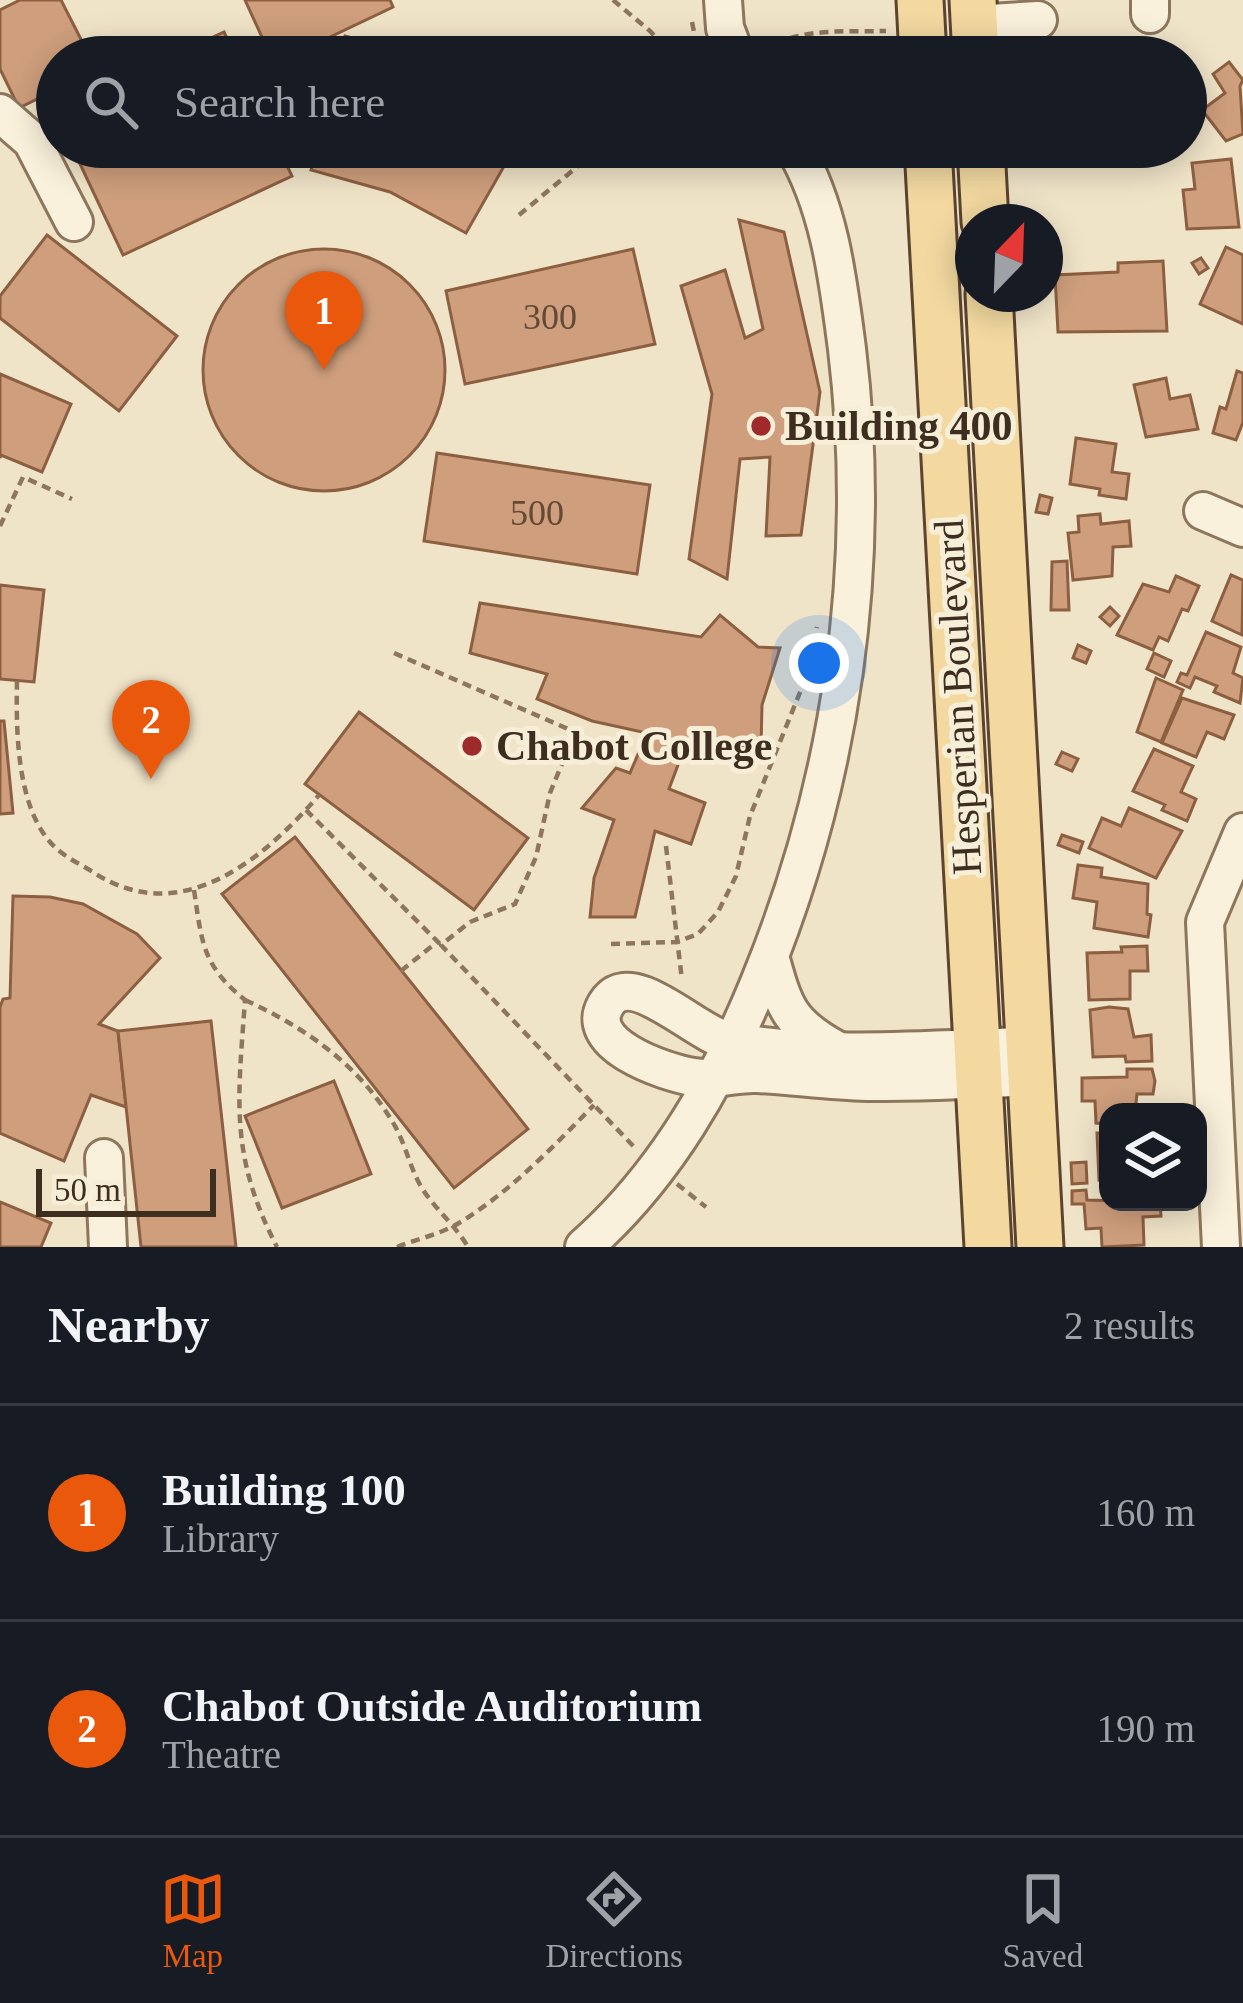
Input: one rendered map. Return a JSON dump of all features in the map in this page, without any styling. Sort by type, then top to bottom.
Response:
[{"type":"main road","name":"Hesperian Boulevard","points":[[929,168],[988,1247]]},
{"type":"main road","points":[[982,168],[984,204]]},
{"type":"main road","name":"Hesperian Boulevard","points":[[989,312],[1040,1247]]},
{"type":"street","points":[[723,0],[728,36]]},
{"type":"street","points":[[975,27],[1038,20]]},
{"type":"street","points":[[0,113],[36,149]]},
{"type":"street","points":[[46,168],[74,222]]},
{"type":"street","points":[[584,1247],[658,1168],[734,1042],[797,882],[831,752],[845,677],[855,558],[853,395],[840,292],[816,193],[804,168]]},
{"type":"street","points":[[1203,511],[1243,528]]},
{"type":"street","points":[[1221,1247],[1229,1123],[1205,922],[1243,832]]},
{"type":"street","points":[[770,956],[794,1022],[838,1051]]},
{"type":"street","points":[[979,1064],[734,1042],[712,1037],[631,989],[608,1001],[602,1024],[610,1041],[622,1051],[689,1077],[714,1080],[752,1074],[867,1082],[979,1064],[1030,1062]]},
{"type":"street","points":[[104,1158],[108,1247]]},
{"type":"path","points":[[613,0],[654,36]]},
{"type":"path","points":[[802,36],[914,29]]},
{"type":"path","points":[[519,215],[576,168]]},
{"type":"path","points":[[0,526],[23,477],[72,499]]},
{"type":"path","points":[[611,944],[676,942],[698,934],[718,912],[736,876],[750,816],[807,675],[820,610]]},
{"type":"path","points":[[394,653],[575,732],[550,793],[536,857],[515,904],[470,922],[401,971]]},
{"type":"path","points":[[17,681],[20,769],[34,814],[55,848],[106,880],[141,893],[169,895],[226,878],[319,795]]},
{"type":"path","points":[[306,810],[594,1105],[706,1208]]},
{"type":"path","points":[[194,890],[205,951],[218,978],[245,1000],[303,1029],[345,1064],[392,1120],[420,1185],[468,1247]]},
{"type":"path","points":[[245,1000],[240,1141],[253,1199],[277,1247]]},
{"type":"path","points":[[397,1247],[455,1226],[511,1185],[594,1105]]},
{"type":"building","points":[[20,0],[61,0],[79,36],[36,36],[36,100],[19,108],[0,69],[0,10]]},
{"type":"building","points":[[245,0],[390,0],[393,7],[332,36],[261,36]]},
{"type":"building","points":[[1229,62],[1243,80],[1243,134],[1226,141],[1207,116],[1207,106],[1225,93],[1213,74]]},
{"type":"building","points":[[1231,159],[1239,227],[1187,229],[1183,190],[1195,189],[1193,168],[1207,168],[1207,161]]},
{"type":"building","points":[[82,168],[288,168],[292,176],[123,255]]},
{"type":"building","points":[[503,168],[466,233],[390,192],[311,170]]},
{"type":"building","name":"Building 400","points":[[739,220],[784,232],[820,392],[801,535],[766,536],[770,457],[740,459],[727,579],[689,559],[712,394],[681,286],[725,270],[745,338],[763,329]]},
{"type":"building","points":[[47,235],[177,336],[119,411],[0,318],[0,296]]},
{"type":"building","points":[[1226,247],[1243,255],[1243,324],[1200,304]]},
{"type":"building","points":[[324,249],[370,258],[410,284],[436,324],[445,370],[436,416],[410,456],[370,482],[324,491],[278,482],[238,456],[212,416],[203,370],[212,324],[238,284],[278,258]]},
{"type":"building","points":[[633,249],[655,344],[465,384],[446,291]]},
{"type":"building","points":[[1201,258],[1208,268],[1199,274],[1192,263]]},
{"type":"building","points":[[1163,261],[1167,331],[1058,332],[1063,275],[1118,272],[1118,263]]},
{"type":"building","points":[[1237,371],[1243,373],[1243,422],[1236,440],[1213,433]]},
{"type":"building","points":[[0,374],[71,404],[42,472],[0,458]]},
{"type":"building","points":[[1166,378],[1170,399],[1190,395],[1198,429],[1146,437],[1134,385]]},
{"type":"building","points":[[1076,438],[1116,444],[1112,472],[1129,474],[1126,499],[1070,484]]},
{"type":"building","points":[[437,453],[650,485],[637,574],[424,541]]},
{"type":"building","points":[[1040,495],[1052,498],[1048,514],[1036,512]]},
{"type":"building","points":[[1100,514],[1101,524],[1129,521],[1131,546],[1113,547],[1112,576],[1073,580],[1068,533],[1079,532],[1078,516]]},
{"type":"building","points":[[1067,561],[1069,610],[1051,610],[1052,562]]},
{"type":"building","points":[[1231,575],[1243,580],[1242,635],[1212,621]]},
{"type":"building","points":[[1176,576],[1199,586],[1168,641],[1159,637],[1153,650],[1117,635],[1143,584],[1169,592]]},
{"type":"building","points":[[0,585],[44,590],[34,682],[0,679]]},
{"type":"building","points":[[480,603],[701,637],[720,615],[758,647],[780,648],[762,705],[761,747],[687,741],[669,789],[705,803],[691,844],[655,831],[635,917],[590,917],[594,878],[614,820],[582,808],[616,768],[630,773],[647,733],[592,721],[537,699],[547,674],[470,653]]},
{"type":"building","points":[[1110,607],[1119,616],[1110,626],[1100,617]]},
{"type":"building","points":[[1206,632],[1241,647],[1233,673],[1243,678],[1240,703],[1195,677],[1190,688],[1177,682],[1181,673],[1187,675]]},
{"type":"building","points":[[1078,645],[1091,651],[1086,663],[1073,658]]},
{"type":"building","points":[[1154,653],[1171,661],[1164,677],[1147,669]]},
{"type":"building","points":[[1156,678],[1183,690],[1161,742],[1137,732]]},
{"type":"building","points":[[1182,698],[1234,715],[1224,739],[1207,732],[1196,757],[1162,743]]},
{"type":"building","points":[[359,712],[528,838],[474,910],[305,784]]},
{"type":"building","points":[[0,721],[4,721],[13,813],[0,814]]},
{"type":"building","points":[[1154,749],[1193,766],[1181,792],[1196,799],[1187,821],[1133,791]]},
{"type":"building","points":[[1062,752],[1078,759],[1072,771],[1056,764]]},
{"type":"building","points":[[1129,808],[1182,831],[1156,878],[1089,848],[1102,818],[1121,826]]},
{"type":"building","points":[[1062,835],[1083,842],[1079,853],[1058,845]]},
{"type":"building","points":[[295,837],[528,1129],[454,1188],[222,894]]},
{"type":"building","points":[[1078,865],[1102,868],[1101,877],[1148,884],[1148,937],[1094,928],[1097,902],[1073,898]]},
{"type":"building","points":[[13,896],[83,904],[137,934],[160,958],[99,1024],[118,1031],[126,1107],[91,1095],[64,1161],[0,1133],[0,1007],[3,999],[10,998]]},
{"type":"building","points":[[1147,946],[1148,971],[1130,971],[1130,999],[1089,1000],[1087,953]]},
{"type":"building","points":[[1128,1009],[1134,1037],[1151,1035],[1152,1061],[1093,1057],[1090,1010]]},
{"type":"building","points":[[211,1021],[236,1247],[141,1247],[118,1031]]},
{"type":"building","points":[[1127,1069],[1152,1069],[1153,1094],[1137,1094],[1136,1103],[1099,1103],[1096,1123],[1095,1101],[1082,1101],[1082,1078],[1127,1077]]},
{"type":"building","points":[[334,1081],[371,1174],[282,1208],[245,1116]]},
{"type":"building","points":[[1086,1162],[1087,1183],[1072,1184],[1071,1163]]},
{"type":"building","points":[[1086,1190],[1087,1200],[1099,1200],[1099,1211],[1161,1211],[1161,1216],[1143,1217],[1144,1245],[1102,1247],[1101,1228],[1086,1229],[1084,1204],[1072,1204],[1072,1191]]},
{"type":"building","points":[[0,1202],[51,1223],[41,1247],[0,1247]]},
{"type":"place","name":"Building 100","points":[[324,370]]},
{"type":"place","name":"Building 400","points":[[761,426]]},
{"type":"place","name":"Chabot College","points":[[472,746]]},
{"type":"place","name":"Chabot Outside Auditorium","points":[[151,779]]}]
